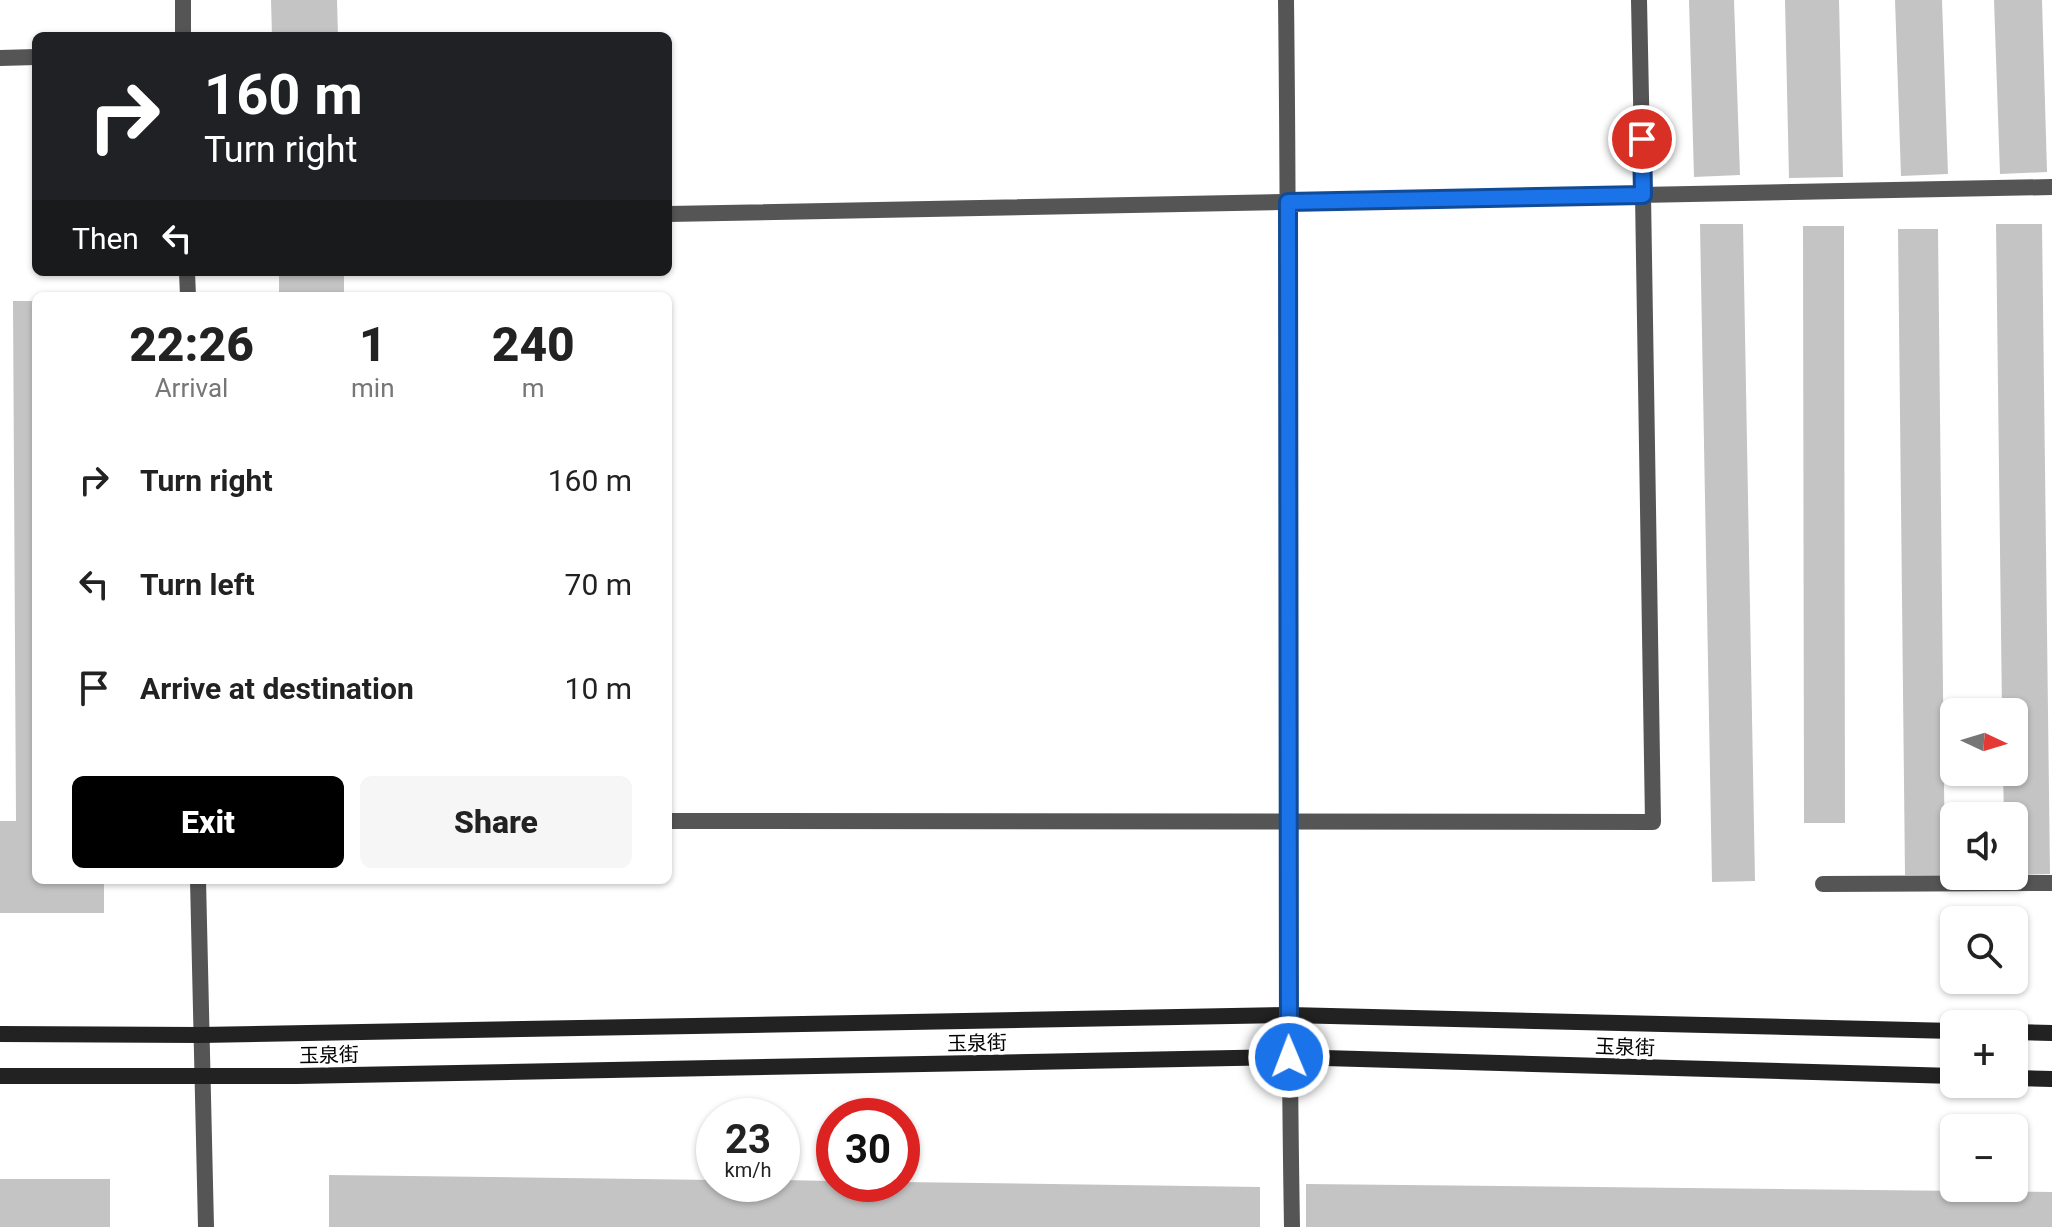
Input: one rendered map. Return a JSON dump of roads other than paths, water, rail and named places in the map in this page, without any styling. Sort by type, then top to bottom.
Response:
[{"type":"main road","name":"玉泉街","points":[[0,1034],[200,1035],[1289,1015],[1940,1031]]},
{"type":"main road","points":[[2028,1032],[2052,1033]]},
{"type":"main road","name":"玉泉街","points":[[0,1076],[201,1077],[1289,1057],[1940,1076]]},
{"type":"main road","points":[[2028,1078],[2052,1079]]},
{"type":"street","points":[[183,0],[183,32]]},
{"type":"street","points":[[1286,0],[1292,1227]]},
{"type":"street","points":[[672,821],[1653,822],[1639,0]]},
{"type":"street","points":[[0,58],[32,57]]},
{"type":"street","points":[[672,214],[2052,187]]},
{"type":"street","points":[[1823,884],[2052,883]]},
{"type":"street","points":[[198,884],[206,1227]]}]
